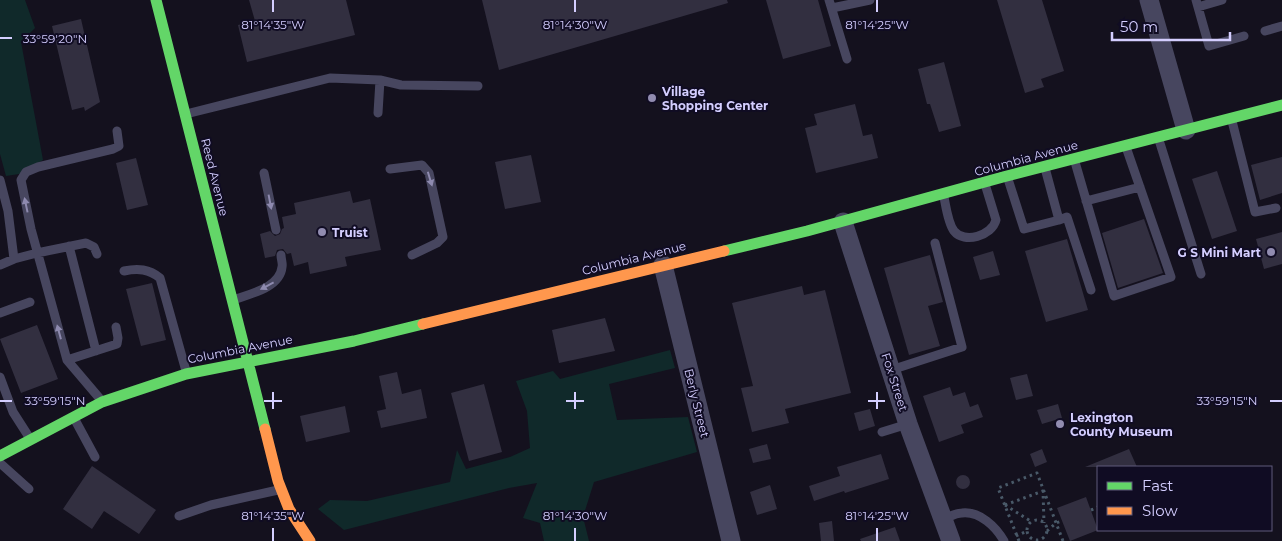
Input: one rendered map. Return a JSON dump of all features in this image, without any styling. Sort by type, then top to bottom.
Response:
[{"type":"main road","name":"Reed Avenue","points":[[156,0],[281,489],[288,509],[310,541]]},
{"type":"main road","name":"Columbia Avenue","points":[[0,456],[102,402],[186,374],[354,341],[843,222],[1007,176],[1282,105]]},
{"type":"street","points":[[1149,0],[1186,130]]},
{"type":"street","name":"Fox Street","points":[[843,222],[908,424],[951,541]]},
{"type":"street","name":"Berly Street","points":[[663,265],[731,541]]},
{"type":"lane","points":[[847,60],[830,4],[870,0]]},
{"type":"lane","points":[[1222,0],[1197,3],[1209,46],[1244,36]]},
{"type":"lane","points":[[1265,30],[1282,26]]},
{"type":"lane","points":[[186,114],[330,78],[380,80],[401,84],[478,86]]},
{"type":"lane","points":[[378,113],[380,80]]},
{"type":"lane","points":[[1232,118],[1256,212],[1276,208]]},
{"type":"lane","points":[[102,402],[67,360],[37,252],[22,188],[22,180],[26,172],[38,167],[113,150],[119,146],[117,131]]},
{"type":"lane","points":[[1158,138],[1201,274]]},
{"type":"lane","points":[[1074,159],[1114,296],[1170,277],[1126,146]]},
{"type":"lane","points":[[390,169],[422,165],[429,174],[443,237],[437,243],[412,255]]},
{"type":"lane","points":[[1045,167],[1059,220]]},
{"type":"lane","points":[[264,173],[276,230]]},
{"type":"lane","points":[[1007,176],[1024,229],[1067,217],[1090,290]]},
{"type":"lane","points":[[0,180],[8,211],[14,259]]},
{"type":"lane","points":[[943,194],[952,229],[964,237],[975,237],[990,230],[996,220],[985,183]]},
{"type":"lane","points":[[1086,201],[1140,186]]},
{"type":"lane","points":[[0,265],[37,252],[86,243],[94,246],[97,254]]},
{"type":"lane","points":[[891,370],[962,347],[935,243]]},
{"type":"lane","points":[[70,246],[96,351]]},
{"type":"lane","points":[[232,300],[275,282],[283,267],[281,255]]},
{"type":"lane","points":[[124,271],[149,270],[160,278],[186,374]]},
{"type":"lane","points":[[0,314],[30,302]]},
{"type":"lane","points":[[67,360],[117,344],[116,327]]},
{"type":"lane","points":[[0,377],[12,412],[31,439]]},
{"type":"lane","points":[[73,416],[95,457]]},
{"type":"lane","points":[[882,432],[908,424]]},
{"type":"lane","points":[[0,463],[29,489]]},
{"type":"lane","points":[[179,516],[211,504],[281,489]]},
{"type":"lane","points":[[943,519],[962,513],[973,514],[996,528],[1004,541]]},
{"type":"path","points":[[1019,541],[998,488],[1037,473],[1063,541]]},
{"type":"path","points":[[1005,505],[1043,491]]},
{"type":"path","points":[[1043,491],[1044,523],[1047,531]]},
{"type":"path","points":[[1005,505],[1032,522]]},
{"type":"path","points":[[1091,510],[1097,507]]},
{"type":"path","points":[[1044,523],[1039,520],[1030,524],[1027,531],[1035,540],[1042,538],[1056,523],[1062,521]]},
{"type":"path","points":[[1042,538],[1047,541]]},
{"type":"green space","points":[[0,0],[25,0],[35,28],[21,42],[43,160],[19,174],[6,176],[0,154]]},
{"type":"green space","points":[[670,350],[675,368],[609,384],[617,420],[688,417],[697,452],[594,482],[583,517],[589,541],[544,541],[540,523],[523,518],[537,483],[509,488],[344,530],[318,509],[330,500],[367,501],[450,482],[457,450],[466,469],[510,457],[530,448],[527,411],[516,381],[553,371],[560,379]]},
{"type":"building","points":[[249,0],[346,0],[355,35],[247,62],[238,25],[255,21]]},
{"type":"building","points":[[482,0],[727,0],[728,3],[499,70]]},
{"type":"building","points":[[766,0],[818,0],[831,46],[783,59]]},
{"type":"building","points":[[997,0],[1042,0],[1064,71],[1041,79],[1044,87],[1025,93]]},
{"type":"building","points":[[81,19],[100,102],[85,111],[84,107],[72,110],[52,26]]},
{"type":"building","points":[[944,62],[961,126],[939,132],[930,104],[927,104],[918,69]]},
{"type":"building","points":[[855,104],[863,136],[872,134],[878,158],[816,173],[805,128],[817,125],[814,114]]},
{"type":"building","points":[[531,155],[541,202],[505,209],[495,162]]},
{"type":"building","points":[[1282,157],[1282,193],[1260,200],[1251,165]]},
{"type":"building","points":[[136,158],[148,205],[127,210],[116,163]]},
{"type":"building","points":[[1217,171],[1237,231],[1212,239],[1192,179]]},
{"type":"building","name":"Truist","points":[[350,191],[353,203],[370,199],[381,250],[345,257],[347,266],[310,274],[308,262],[294,266],[291,253],[287,254],[283,249],[277,250],[275,256],[265,258],[260,234],[270,231],[275,236],[280,234],[284,228],[282,217],[296,214],[294,203]]},
{"type":"building","points":[[1144,219],[1163,273],[1118,288],[1102,233]]},
{"type":"building","name":"G S Mini Mart","points":[[1282,232],[1282,264],[1264,269],[1256,239]]},
{"type":"building","points":[[1067,239],[1088,310],[1046,322],[1025,251]]},
{"type":"building","points":[[993,251],[1000,275],[980,280],[973,257]]},
{"type":"building","points":[[930,255],[943,302],[928,306],[940,346],[909,355],[884,268]]},
{"type":"building","points":[[152,283],[166,340],[141,346],[126,289]]},
{"type":"building","points":[[802,286],[804,295],[825,290],[851,393],[785,409],[789,423],[752,432],[741,388],[753,386],[732,303]]},
{"type":"building","points":[[605,318],[615,351],[559,363],[552,330]]},
{"type":"building","points":[[37,325],[58,379],[21,393],[0,339]]},
{"type":"building","points":[[397,372],[402,394],[421,389],[427,418],[381,428],[377,411],[386,409],[379,376]]},
{"type":"building","points":[[1027,374],[1033,396],[1016,400],[1010,378]]},
{"type":"building","points":[[484,384],[502,452],[469,461],[451,393]]},
{"type":"building","points":[[950,387],[953,396],[965,392],[970,407],[978,404],[983,417],[961,425],[964,433],[939,442],[923,396]]},
{"type":"building","points":[[1058,404],[1062,418],[1042,424],[1037,410]]},
{"type":"building","points":[[345,406],[350,432],[306,442],[300,416]]},
{"type":"building","points":[[870,409],[875,426],[859,431],[854,413]]},
{"type":"building","points":[[767,444],[771,459],[753,463],[749,449]]},
{"type":"building","points":[[1042,449],[1047,462],[1035,467],[1030,454]]},
{"type":"building","points":[[1129,449],[1137,466],[1097,466],[1085,467]]},
{"type":"building","points":[[881,454],[889,479],[814,501],[809,486],[840,476],[837,467]]},
{"type":"building","points":[[92,466],[156,510],[139,534],[104,511],[92,529],[63,509]]},
{"type":"building","points":[[960,475],[966,475],[970,482],[966,489],[960,489],[956,485],[956,479]]},
{"type":"building","points":[[770,485],[777,509],[757,515],[750,492]]},
{"type":"building","points":[[1086,497],[1097,530],[1070,541],[1057,508]]},
{"type":"building","points":[[832,521],[834,541],[821,541],[819,523]]},
{"type":"building","points":[[895,527],[900,541],[861,541],[860,539]]},
{"type":"traffic: fast","points":[[156,0],[265,429]]},
{"type":"traffic: fast","points":[[724,251],[807,231],[1003,177],[1282,105]]},
{"type":"traffic: fast","points":[[0,456],[102,402],[186,374],[354,341],[423,324]]},
{"type":"traffic: slow","points":[[423,324],[724,251]]},
{"type":"traffic: slow","points":[[265,429],[278,481],[289,509],[310,541]]},
{"type":"place","name":"Village Shopping Center","points":[[652,98]]},
{"type":"place","name":"Truist","points":[[322,232]]},
{"type":"place","name":"G S Mini Mart","points":[[1271,252]]},
{"type":"place","name":"Lexington County Museum","points":[[1060,424]]}]
